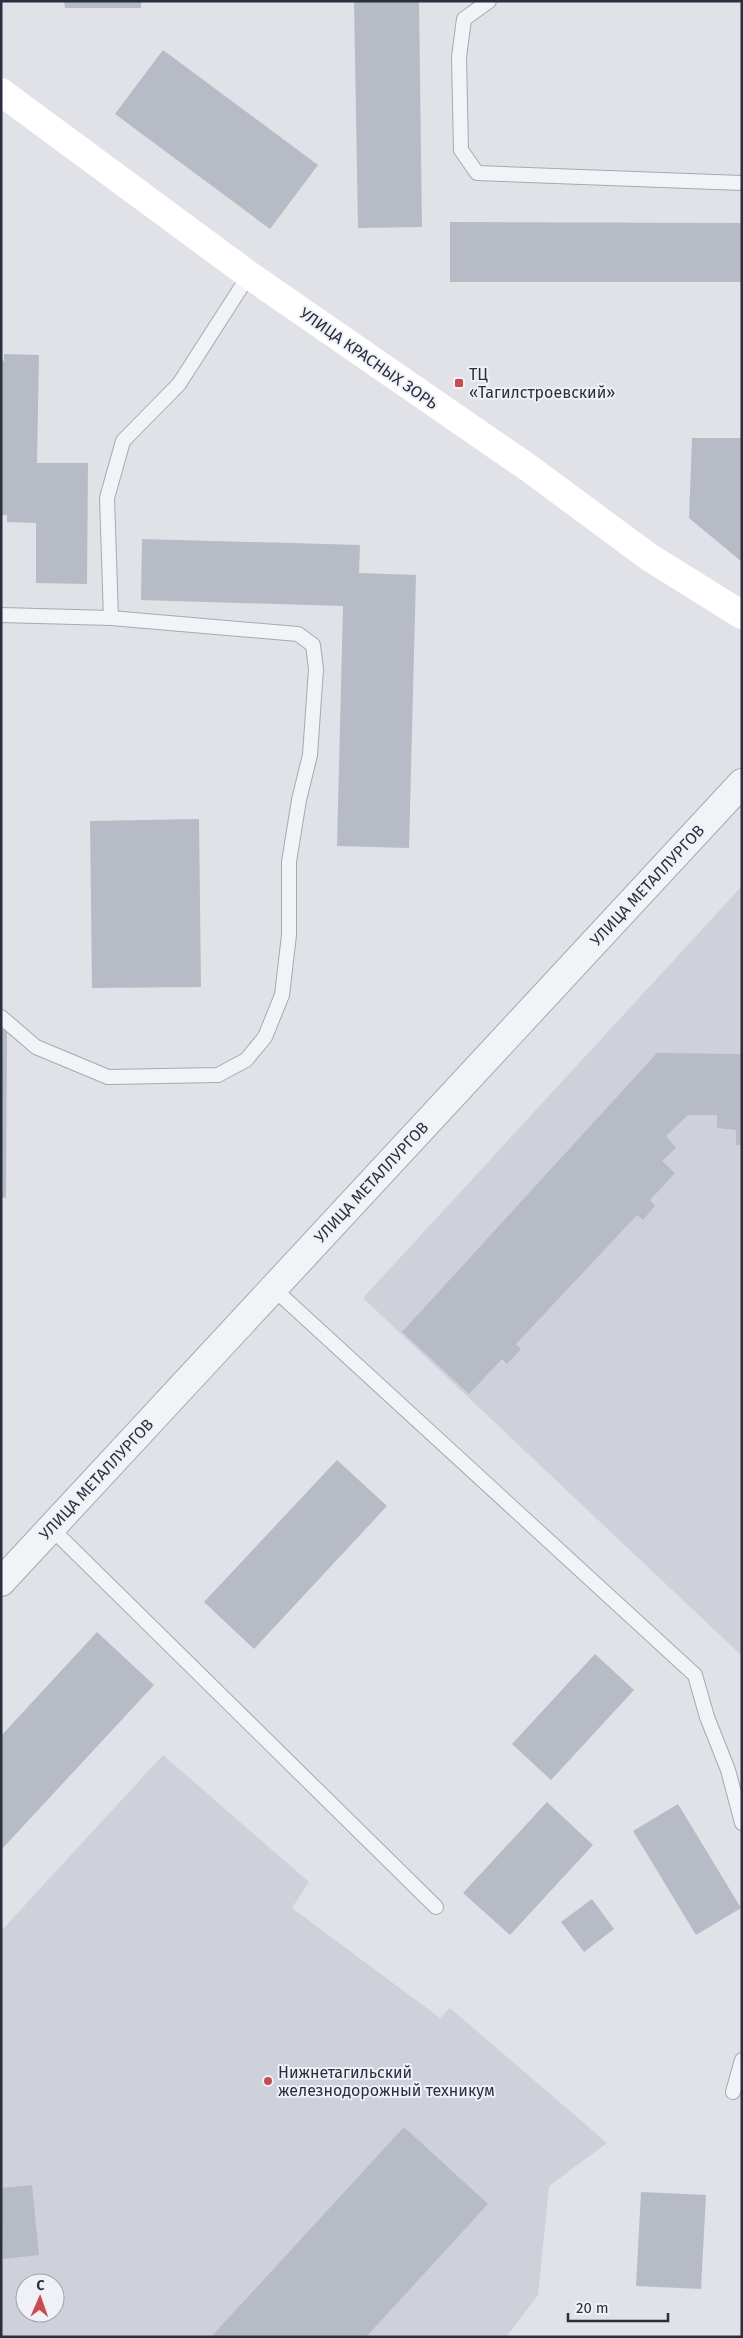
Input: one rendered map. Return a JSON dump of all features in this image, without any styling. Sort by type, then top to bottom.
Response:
[{"type":"main road","name":"УЛИЦА КРАСНЫХ ЗОРЬ","points":[[1,92],[249,275],[530,469],[649,557],[742,615]]},
{"type":"street","name":"УЛИЦА МЕТАЛЛУРГОВ","points":[[1,1582],[742,783]]},
{"type":"lane","points":[[489,1],[464,19],[459,57],[461,150],[477,173],[742,183]]},
{"type":"lane","points":[[111,618],[107,498],[123,441],[179,384],[249,275]]},
{"type":"lane","points":[[1,615],[111,618],[298,634],[313,645],[316,669],[310,755],[299,800],[289,862],[289,934],[282,995],[265,1037],[246,1060],[218,1076],[108,1077],[36,1047],[1,1017]]},
{"type":"lane","points":[[273,1288],[695,1675],[707,1717],[728,1770],[742,1824]]},
{"type":"lane","points":[[51,1528],[436,1907]]},
{"type":"lane","points":[[733,2092],[742,2060]]},
{"type":"shaded area","points":[[742,886],[742,1656],[363,1298]]},
{"type":"shaded area","name":"Нижнетагильский железнодорожный техникум","points":[[163,1755],[309,1882],[292,1908],[440,2018],[450,2008],[607,2143],[549,2186],[538,2295],[506,2337],[1,2337],[1,1931]]},
{"type":"building","points":[[64,1],[141,1],[141,8],[65,8]]},
{"type":"building","points":[[354,1],[419,1],[422,227],[358,228]]},
{"type":"building","points":[[163,50],[318,165],[270,229],[115,114]]},
{"type":"building","points":[[450,222],[742,223],[742,282],[450,282]]},
{"type":"building","points":[[4,354],[39,355],[37,463],[88,463],[87,584],[36,583],[36,523],[7,522],[7,515],[1,515],[1,360],[4,361]]},
{"type":"building","points":[[692,438],[742,438],[742,562],[689,518]]},
{"type":"building","points":[[142,539],[360,545],[359,573],[416,575],[409,848],[337,846],[343,606],[141,600]]},
{"type":"building","points":[[199,819],[201,987],[92,988],[90,821]]},
{"type":"building","points":[[1,1030],[7,1030],[6,1198],[1,1197]]},
{"type":"building","points":[[657,1053],[742,1054],[742,1145],[736,1145],[736,1130],[717,1128],[717,1115],[688,1115],[666,1136],[676,1148],[662,1161],[675,1173],[650,1200],[655,1206],[643,1220],[637,1215],[516,1344],[521,1349],[507,1364],[502,1359],[469,1394],[402,1332]]},
{"type":"building","points":[[337,1460],[387,1506],[254,1649],[204,1602]]},
{"type":"building","points":[[97,1632],[154,1685],[1,1850],[1,1736]]},
{"type":"building","points":[[595,1654],[634,1690],[551,1780],[512,1744]]},
{"type":"building","points":[[547,1802],[593,1845],[510,1935],[463,1893]]},
{"type":"building","points":[[678,1804],[741,1908],[696,1935],[633,1831]]},
{"type":"building","points":[[592,1899],[614,1929],[584,1952],[561,1922]]},
{"type":"building","points":[[404,2127],[488,2204],[366,2337],[211,2337]]},
{"type":"building","points":[[32,2185],[39,2255],[3,2259],[1,2188]]},
{"type":"building","points":[[641,2192],[706,2195],[701,2289],[636,2286]]},
{"type":"place","name":"ТЦ «Тагилстроевский»","points":[[459,383]]},
{"type":"place","name":"Нижнетагильский железнодорожный техникум","points":[[268,2081]]}]
